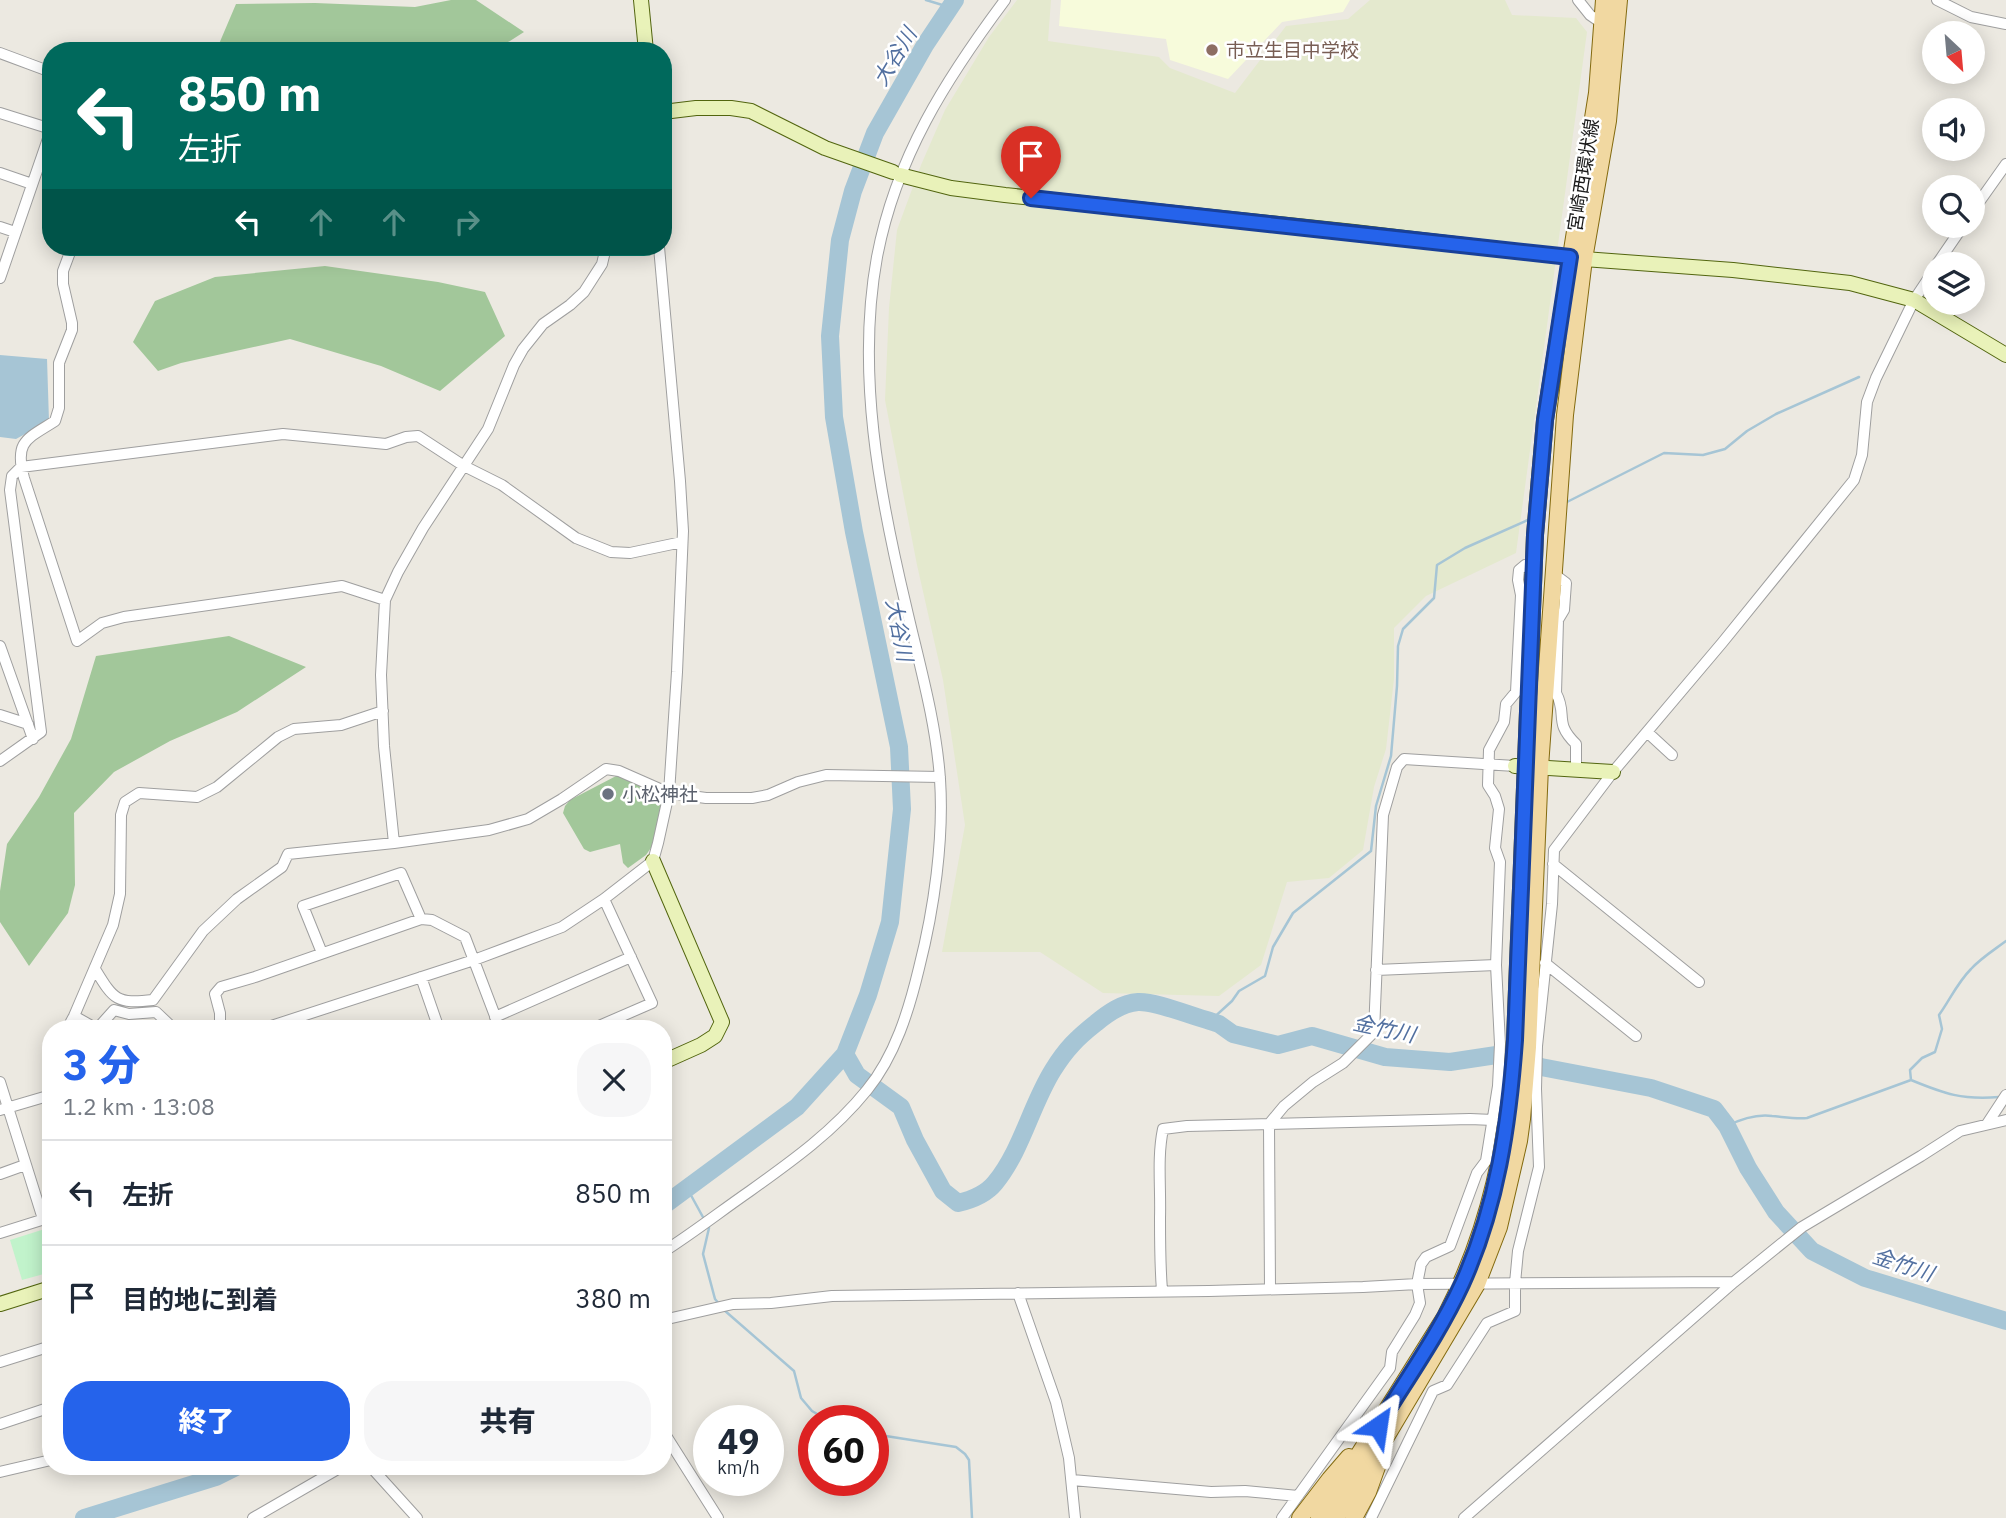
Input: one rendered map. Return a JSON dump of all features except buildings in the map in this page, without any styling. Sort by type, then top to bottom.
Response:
[{"type":"main road","name":"宮崎西環状線","points":[[1527,767],[1554,574],[1577,258],[1597,93],[1604,0]]},
{"type":"main road","name":"宮崎西環状線","points":[[1335,1518],[1351,1496],[1382,1431],[1445,1317],[1469,1284],[1499,1227],[1522,1119],[1518,1088],[1535,535],[1545,420],[1608,121],[1619,0]]},
{"type":"main road","name":"宮崎西環状線","points":[[1319,1518],[1382,1431]]},
{"type":"main road","points":[[1300,1518],[1330,1479],[1382,1431]]},
{"type":"main road","points":[[1354,1518],[1368,1492],[1382,1431]]},
{"type":"street","points":[[641,0],[645,42]]},
{"type":"street","points":[[672,1246],[809,1149],[839,1122],[880,1072],[909,1008],[935,896],[941,804],[929,704],[899,576],[877,465],[870,319],[877,257],[896,174],[939,96],[1005,0]]},
{"type":"street","points":[[1578,0],[1590,15],[1603,24]]},
{"type":"street","points":[[1937,0],[1971,17],[2006,24]]},
{"type":"street","points":[[0,53],[42,69]]},
{"type":"street","points":[[672,111],[731,108],[751,111],[825,148],[896,174],[951,188],[1577,258],[1733,270],[1850,283],[1914,300],[2006,355]]},
{"type":"street","points":[[0,113],[42,127]]},
{"type":"street","points":[[0,278],[42,156]]},
{"type":"street","points":[[1985,194],[2006,164]]},
{"type":"street","points":[[0,173],[32,184]]},
{"type":"street","points":[[0,228],[16,232]]},
{"type":"street","points":[[69,256],[63,271],[63,284],[72,330],[59,363],[59,408],[55,421],[26,439],[21,450],[21,467],[77,642],[103,623],[124,617],[342,586],[385,600]]},
{"type":"street","points":[[394,843],[384,746],[381,675],[385,600],[423,528],[488,429],[523,349],[543,324],[584,292],[603,256]]},
{"type":"street","points":[[299,1020],[562,927],[653,861],[669,793],[682,542],[680,481],[660,256]]},
{"type":"street","points":[[1371,1518],[1433,1391],[1447,1385],[1488,1323],[1515,1311],[1518,1251],[1539,1167],[1518,1088],[1520,1044],[1545,963],[1552,904],[1554,850],[1612,772],[1723,643],[1854,480],[1862,456],[1867,402],[1875,378],[1922,288]]},
{"type":"street","points":[[0,761],[41,732],[10,490],[12,476],[21,467],[283,434],[386,444],[418,436],[464,466],[502,485],[576,538],[611,552],[631,553],[682,542]]},
{"type":"street","points":[[1520,1044],[1496,965],[1500,862],[1495,848],[1499,809],[1488,785],[1489,750],[1504,722],[1506,704],[1516,692],[1521,595],[1519,570],[1525,565],[1534,565]]},
{"type":"street","points":[[1554,574],[1566,583],[1564,610],[1558,620],[1556,693],[1561,702],[1561,723],[1566,734],[1576,744],[1576,770]]},
{"type":"street","points":[[0,646],[33,739]]},
{"type":"street","points":[[72,1020],[113,925],[120,894],[121,815],[125,802],[139,793],[197,797],[218,787],[278,737],[294,729],[341,725],[383,711]]},
{"type":"street","points":[[0,715],[28,724]]},
{"type":"street","points":[[1647,732],[1672,755]]},
{"type":"street","points":[[1270,1289],[1269,1124],[1284,1106],[1343,1063],[1374,1032],[1383,815],[1397,767],[1404,759],[1612,772]]},
{"type":"street","points":[[95,969],[109,993],[128,1002],[153,1000],[203,931],[237,899],[282,867],[288,854],[489,830],[528,818],[606,769],[619,771],[669,793],[706,798],[752,798],[768,795],[798,782],[826,775],[937,777]]},
{"type":"street","points":[[653,861],[722,1022],[715,1036],[672,1058]]},
{"type":"street","points":[[1552,864],[1699,982]]},
{"type":"street","points":[[322,953],[303,906],[401,873],[421,919]]},
{"type":"street","points":[[604,899],[652,1003],[613,1020]]},
{"type":"street","points":[[220,1020],[215,994],[221,987],[421,919],[432,920],[465,937],[496,1020]]},
{"type":"street","points":[[495,1017],[631,957]]},
{"type":"street","points":[[1545,963],[1636,1036]]},
{"type":"street","points":[[1376,970],[1496,965]]},
{"type":"street","points":[[421,977],[436,1020]]},
{"type":"street","points":[[105,1020],[114,1010],[129,1014],[156,1012],[164,1020]]},
{"type":"street","points":[[74,1016],[82,1020]]},
{"type":"street","points":[[0,1082],[4,1109],[42,1206]]},
{"type":"street","points":[[1282,1518],[1390,1368],[1392,1352],[1420,1303],[1417,1284],[1421,1264],[1426,1256],[1450,1246],[1477,1173],[1486,1161],[1493,1121],[1518,1088]]},
{"type":"street","points":[[1987,1124],[2006,1094]]},
{"type":"street","points":[[4,1109],[42,1098]]},
{"type":"street","points":[[1163,1290],[1159,1192],[1163,1129],[1187,1126],[1470,1119],[1493,1121]]},
{"type":"street","points":[[1464,1518],[1734,1282],[1801,1227],[1960,1130],[2006,1120]]},
{"type":"street","points":[[0,1174],[25,1165]]},
{"type":"street","points":[[0,1233],[42,1220]]},
{"type":"street","points":[[672,1318],[733,1304],[832,1296],[1417,1284],[1734,1282]]},
{"type":"street","points":[[0,1304],[42,1291]]},
{"type":"street","points":[[1018,1293],[1056,1402],[1072,1480],[1075,1518]]},
{"type":"street","points":[[0,1362],[42,1349]]},
{"type":"street","points":[[0,1424],[42,1410]]},
{"type":"street","points":[[672,1446],[718,1518]]},
{"type":"street","points":[[0,1460],[3,1472],[42,1462]]},
{"type":"street","points":[[253,1518],[327,1475]]},
{"type":"street","points":[[378,1475],[417,1518]]},
{"type":"street","points":[[1072,1480],[1210,1492],[1245,1491],[1298,1496]]},
{"type":"shaded area","points":[[1017,0],[1051,0],[1048,41],[1159,57],[1170,68],[1235,93],[1286,26],[1348,19],[1370,0],[1505,0],[1512,15],[1576,18],[1587,32],[1516,553],[1426,596],[1394,628],[1394,679],[1386,749],[1374,787],[1363,850],[1329,878],[1287,882],[1261,965],[1219,996],[1103,993],[1040,952],[942,952],[965,825],[943,680],[917,565],[885,400],[889,308],[897,230],[921,165],[945,110],[989,37]]},
{"type":"shaded area","name":"市立生目中学校","points":[[1061,0],[1350,0],[1343,12],[1282,22],[1228,79],[1170,60],[1166,39],[1059,26]]},
{"type":"green space","points":[[451,0],[476,0],[524,32],[508,42],[220,42],[236,4],[315,3],[415,7]]},
{"type":"green space","points":[[325,266],[438,282],[485,292],[505,336],[440,391],[381,366],[290,339],[181,363],[158,371],[133,342],[155,301],[215,277]]},
{"type":"green space","points":[[229,636],[306,667],[237,712],[170,741],[114,772],[74,813],[75,885],[68,913],[29,966],[0,922],[0,891],[7,844],[39,797],[71,739],[96,656]]},
{"type":"green space","points":[[618,775],[625,776],[662,798],[655,842],[646,855],[628,868],[623,863],[620,844],[590,852],[584,849],[563,813],[570,800]]},
{"type":"green space","points":[[42,1230],[42,1274],[22,1280],[10,1240]]},
{"type":"water","points":[[0,355],[47,359],[49,421],[16,439],[0,437]]},
{"type":"waterway","points":[[926,0],[949,7]]},
{"type":"waterway","name":"大谷川","points":[[672,1199],[797,1107],[845,1054],[868,995],[890,922],[902,809],[899,747],[854,532],[834,417],[830,336],[840,240],[853,191],[875,133],[925,45],[955,0]]},
{"type":"waterway","points":[[1565,503],[1664,453],[1703,455],[1725,449],[1747,431],[1776,414],[1859,377]]},
{"type":"waterway","points":[[1210,1021],[1239,991],[1265,976],[1273,947],[1293,913],[1371,851],[1376,806],[1391,756],[1398,646],[1403,629],[1434,598],[1437,565],[1465,548],[1530,519]]},
{"type":"waterway","points":[[1911,1080],[1910,1070],[1922,1058],[1935,1052],[1942,1029],[1939,1015],[1966,974],[2006,941]]},
{"type":"waterway","name":"金竹川","points":[[845,1054],[857,1075],[901,1107],[915,1140],[943,1191],[958,1203],[973,1198],[995,1183],[1012,1156],[1045,1084],[1067,1050],[1105,1016],[1132,1003],[1145,1002],[1164,1006],[1219,1024],[1233,1034],[1278,1045],[1312,1036],[1385,1057],[1450,1062],[1503,1054],[1517,1057],[1541,1067],[1651,1088],[1714,1109],[1727,1126],[1748,1168],[1776,1212],[1812,1251],[1865,1278],[2006,1321]]},
{"type":"waterway","points":[[1727,1126],[1743,1119],[1761,1116],[1807,1118],[1911,1080],[1954,1095],[1974,1098],[1999,1097]]},
{"type":"waterway","points":[[687,1188],[704,1219]]},
{"type":"waterway","points":[[707,1225],[709,1228],[703,1254],[715,1299],[720,1305]]},
{"type":"waterway","points":[[724,1310],[794,1371],[801,1398],[807,1405]]},
{"type":"waterway","points":[[889,1437],[956,1447],[965,1454],[969,1460],[972,1518]]},
{"type":"waterway","name":"大谷川","points":[[84,1518],[220,1475]]},
{"type":"place","name":"市立生目中学校","points":[[1212,50]]},
{"type":"place","name":"小松神社","points":[[608,794]]},
{"type":"route","points":[[1031,198],[1570,257],[1545,420],[1535,535],[1515,1040],[1503,1147],[1485,1222],[1462,1284],[1445,1317],[1378,1426]]}]
